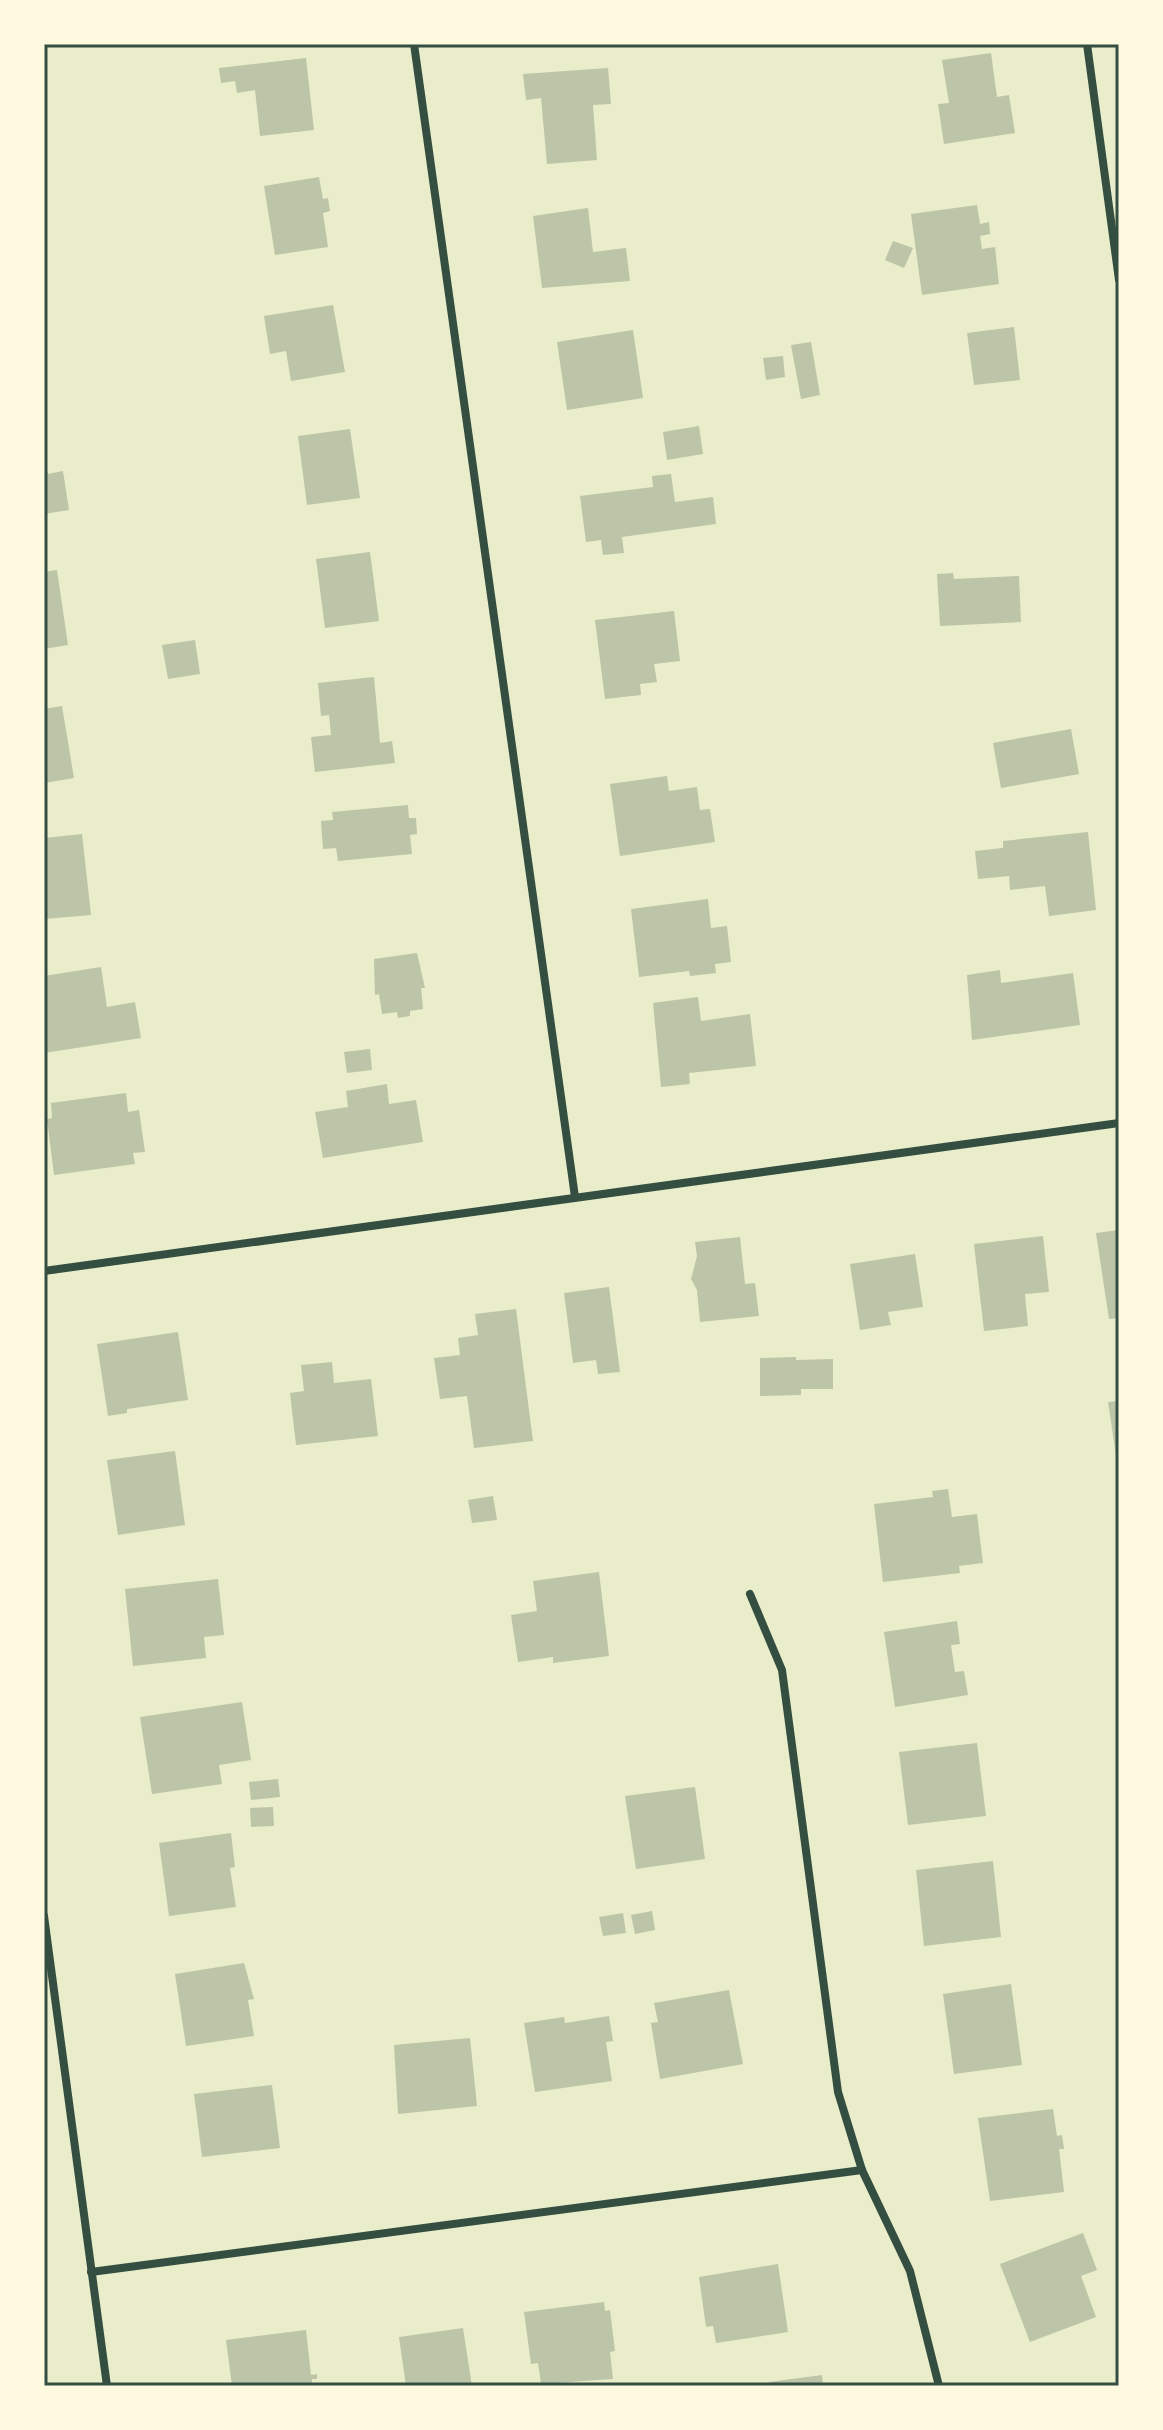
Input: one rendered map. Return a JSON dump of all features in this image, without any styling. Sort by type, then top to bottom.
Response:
[{"type":"street","points":[[414,44],[575,1197]]},
{"type":"street","points":[[1087,44],[1119,280]]},
{"type":"street","points":[[44,1271],[1119,1123]]},
{"type":"street","points":[[750,1594],[782,1670],[838,2092],[862,2170],[910,2271],[939,2386]]},
{"type":"street","points":[[44,1916],[107,2386]]},
{"type":"street","points":[[91,2272],[862,2170]]},
{"type":"building","points":[[991,53],[997,97],[1009,95],[1015,133],[944,144],[938,104],[949,103],[942,60]]},
{"type":"building","points":[[306,58],[314,130],[260,136],[255,90],[237,93],[235,81],[221,83],[219,68]]},
{"type":"building","points":[[608,68],[611,104],[593,105],[597,160],[547,164],[541,98],[526,100],[523,74]]},
{"type":"building","points":[[319,177],[323,199],[328,198],[330,211],[323,213],[328,247],[275,255],[264,186]]},
{"type":"building","points":[[977,205],[980,224],[989,222],[990,234],[980,236],[982,249],[995,247],[999,284],[922,295],[911,214]]},
{"type":"building","points":[[588,208],[593,252],[626,248],[630,281],[542,288],[533,216]]},
{"type":"building","points":[[893,241],[913,248],[904,268],[885,260]]},
{"type":"building","points":[[333,305],[345,372],[291,381],[286,351],[270,354],[264,316]]},
{"type":"building","points":[[1014,327],[1020,380],[974,385],[967,333]]},
{"type":"building","points":[[633,330],[643,398],[567,410],[557,342]]},
{"type":"building","points":[[811,342],[820,395],[801,399],[791,345]]},
{"type":"building","points":[[783,356],[785,377],[766,380],[763,358]]},
{"type":"building","points":[[699,426],[703,454],[667,460],[663,432]]},
{"type":"building","points":[[350,429],[360,498],[307,505],[298,436]]},
{"type":"building","points":[[44,462],[48,474],[63,471],[69,510],[44,514]]},
{"type":"building","points":[[671,474],[675,502],[713,497],[716,524],[622,537],[624,553],[603,555],[601,540],[586,542],[580,496],[653,487],[652,476]]},
{"type":"building","points":[[370,552],[379,621],[325,628],[316,559]]},
{"type":"building","points":[[57,570],[68,645],[44,649],[44,572]]},
{"type":"building","points":[[953,573],[954,579],[1019,576],[1021,622],[940,626],[937,574]]},
{"type":"building","points":[[674,611],[680,661],[654,664],[657,682],[640,684],[641,695],[605,699],[595,620]]},
{"type":"building","points":[[195,640],[200,674],[168,679],[162,645]]},
{"type":"building","points":[[374,677],[380,743],[392,741],[395,763],[315,772],[311,737],[331,735],[329,715],[321,716],[318,683]]},
{"type":"building","points":[[62,706],[74,778],[44,783],[44,709]]},
{"type":"building","points":[[1071,729],[1079,774],[1001,788],[993,743]]},
{"type":"building","points":[[667,776],[669,791],[697,787],[700,810],[710,809],[715,842],[620,856],[610,784]]},
{"type":"building","points":[[408,805],[409,818],[416,818],[417,834],[410,835],[412,854],[338,861],[336,848],[323,849],[321,821],[333,820],[332,812]]},
{"type":"building","points":[[1088,832],[1096,910],[1049,916],[1045,886],[1010,890],[1009,876],[978,879],[975,851],[1003,848],[1003,841]]},
{"type":"building","points":[[82,834],[91,915],[44,919],[44,838]]},
{"type":"building","points":[[708,899],[711,928],[727,926],[731,962],[715,964],[716,973],[690,976],[689,971],[639,977],[631,909]]},
{"type":"building","points":[[417,953],[425,988],[421,988],[423,1009],[410,1011],[410,1016],[398,1018],[397,1012],[382,1014],[379,994],[375,995],[374,959]]},
{"type":"building","points":[[101,967],[107,1007],[135,1002],[141,1038],[44,1053],[44,976]]},
{"type":"building","points":[[1000,970],[1001,983],[1073,973],[1080,1025],[972,1040],[967,975]]},
{"type":"building","points":[[698,997],[701,1021],[750,1014],[756,1066],[689,1073],[690,1084],[661,1087],[653,1003]]},
{"type":"building","points":[[370,1049],[372,1070],[347,1073],[344,1052]]},
{"type":"building","points":[[387,1084],[389,1104],[416,1100],[423,1142],[323,1158],[315,1112],[348,1107],[346,1091]]},
{"type":"building","points":[[126,1093],[128,1112],[139,1110],[145,1152],[133,1153],[135,1164],[54,1175],[47,1119],[52,1118],[51,1103]]},
{"type":"building","points":[[1119,1230],[1119,1318],[1109,1319],[1096,1233]]},
{"type":"building","points":[[1043,1236],[1049,1292],[1025,1294],[1028,1326],[984,1331],[974,1244]]},
{"type":"building","points":[[740,1237],[745,1284],[755,1283],[759,1316],[700,1322],[697,1290],[691,1279],[697,1256],[695,1242]]},
{"type":"building","points":[[915,1254],[923,1307],[888,1312],[891,1325],[860,1330],[850,1264]]},
{"type":"building","points":[[609,1287],[620,1372],[598,1374],[596,1360],[573,1363],[564,1293]]},
{"type":"building","points":[[516,1309],[533,1441],[474,1448],[467,1396],[440,1399],[434,1358],[460,1355],[458,1338],[478,1335],[475,1314]]},
{"type":"building","points":[[178,1332],[188,1400],[127,1409],[127,1413],[108,1416],[97,1344]]},
{"type":"building","points":[[796,1357],[796,1360],[833,1359],[833,1389],[801,1389],[801,1395],[760,1396],[760,1358]]},
{"type":"building","points":[[332,1362],[334,1383],[371,1379],[378,1436],[296,1445],[290,1393],[304,1391],[301,1365]]},
{"type":"building","points":[[1119,1401],[1119,1454],[1116,1455],[1108,1402]]},
{"type":"building","points":[[175,1451],[185,1525],[118,1535],[107,1460]]},
{"type":"building","points":[[948,1489],[952,1517],[977,1514],[983,1563],[959,1566],[960,1573],[883,1582],[874,1504],[933,1497],[932,1491]]},
{"type":"building","points":[[493,1496],[497,1520],[472,1523],[468,1500]]},
{"type":"building","points":[[599,1572],[609,1656],[553,1663],[553,1657],[518,1662],[511,1615],[537,1611],[533,1581]]},
{"type":"building","points":[[218,1579],[224,1635],[204,1637],[206,1658],[133,1666],[125,1589]]},
{"type":"building","points":[[957,1621],[960,1644],[951,1645],[955,1672],[964,1671],[968,1695],[895,1707],[884,1632]]},
{"type":"building","points":[[242,1702],[251,1760],[219,1765],[222,1784],[152,1794],[140,1717]]},
{"type":"building","points":[[977,1743],[986,1816],[908,1825],[899,1752]]},
{"type":"building","points":[[278,1779],[280,1797],[251,1800],[249,1782]]},
{"type":"building","points":[[695,1787],[705,1859],[636,1869],[625,1796]]},
{"type":"building","points":[[273,1807],[274,1826],[251,1827],[250,1808]]},
{"type":"building","points":[[231,1833],[235,1867],[230,1868],[236,1907],[169,1916],[159,1843]]},
{"type":"building","points":[[993,1861],[1001,1937],[924,1946],[916,1870]]},
{"type":"building","points":[[652,1911],[655,1930],[635,1934],[631,1915]]},
{"type":"building","points":[[623,1913],[626,1933],[603,1936],[599,1917]]},
{"type":"building","points":[[244,1963],[254,1999],[248,2000],[254,2036],[186,2046],[175,1974]]},
{"type":"building","points":[[1011,1984],[1022,2065],[954,2074],[943,1994]]},
{"type":"building","points":[[729,1990],[743,2064],[660,2079],[651,2023],[658,2022],[654,2003]]},
{"type":"building","points":[[609,2016],[613,2041],[606,2042],[612,2081],[535,2092],[524,2023],[564,2017],[565,2023]]},
{"type":"building","points":[[470,2038],[477,2106],[398,2114],[394,2045]]},
{"type":"building","points":[[272,2085],[280,2148],[202,2157],[194,2094]]},
{"type":"building","points":[[1053,2109],[1057,2136],[1062,2135],[1064,2149],[1059,2149],[1064,2192],[990,2201],[978,2118]]},
{"type":"building","points":[[1083,2233],[1097,2270],[1081,2276],[1096,2317],[1030,2342],[1000,2264]]},
{"type":"building","points":[[778,2264],[788,2332],[716,2343],[713,2326],[706,2327],[699,2277]]},
{"type":"building","points":[[604,2302],[605,2311],[610,2310],[615,2351],[610,2352],[613,2379],[541,2384],[538,2363],[531,2364],[524,2312]]},
{"type":"building","points":[[463,2328],[472,2386],[406,2386],[399,2337]]},
{"type":"building","points":[[306,2330],[311,2375],[317,2374],[317,2379],[312,2379],[312,2386],[232,2386],[226,2340]]},
{"type":"building","points":[[822,2375],[823,2386],[770,2386],[769,2382]]}]
